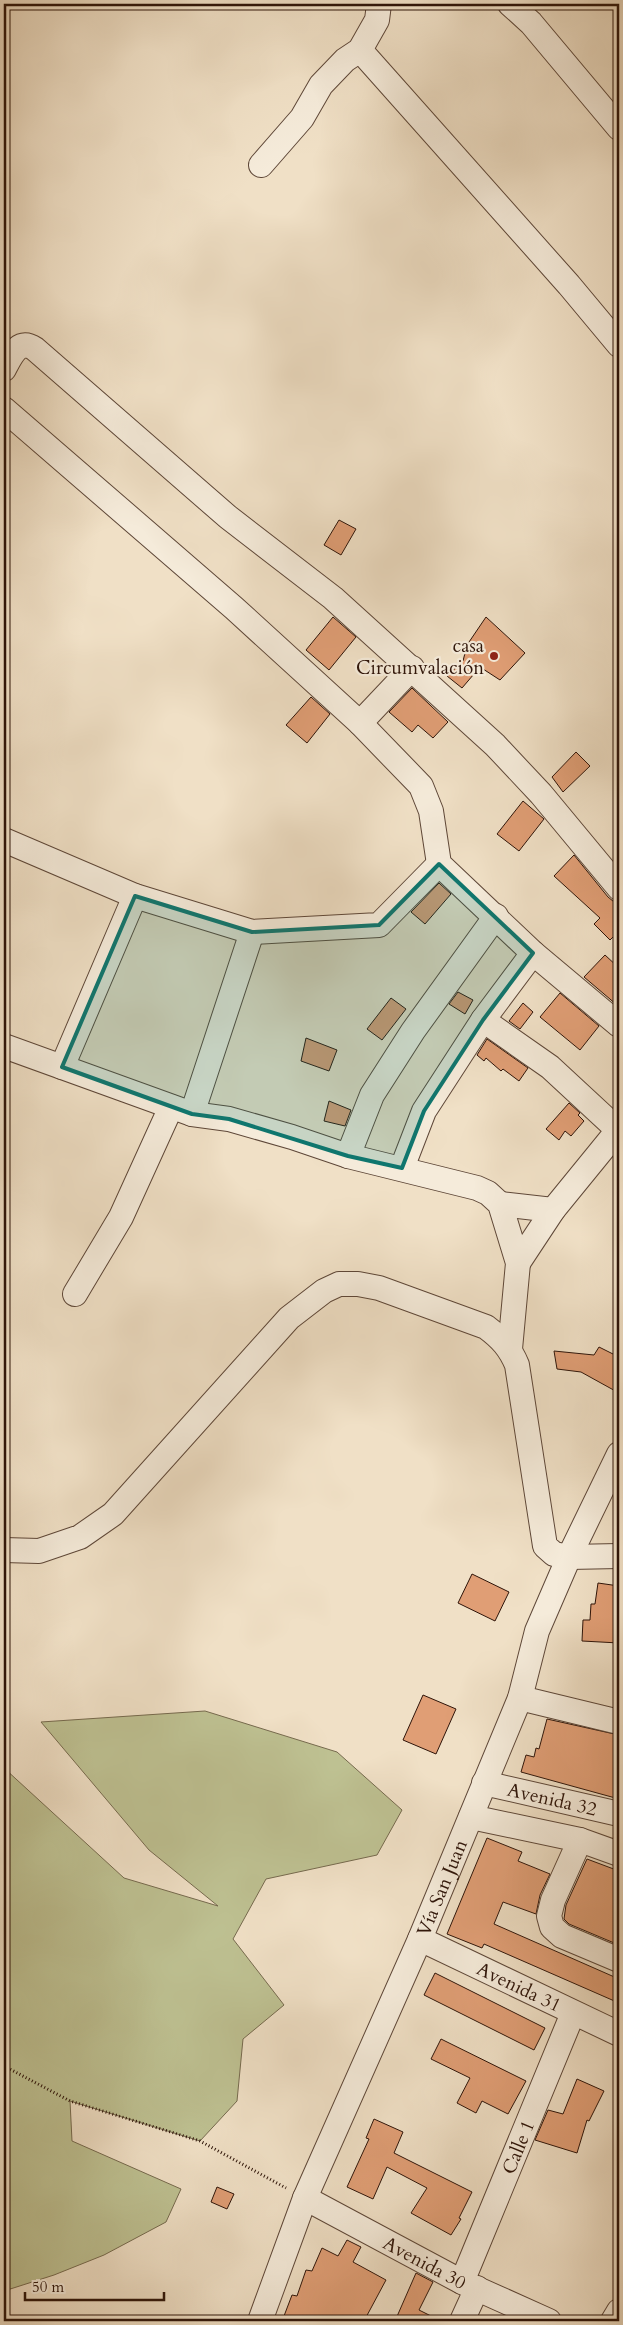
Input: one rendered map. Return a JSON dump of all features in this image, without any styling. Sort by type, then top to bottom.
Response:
[{"type":"street","points":[[261,165],[302,118],[321,85],[344,60],[360,50],[376,20],[379,4]]},
{"type":"street","points":[[510,4],[532,23],[619,128]]},
{"type":"street","points":[[360,50],[569,285],[619,345]]},
{"type":"street","points":[[4,369],[16,349],[22,345],[29,345],[35,349],[228,517],[333,598],[495,745],[559,815],[619,888]]},
{"type":"street","points":[[4,409],[234,608],[360,723],[420,786],[431,812],[439,864],[533,953],[619,1025]]},
{"type":"street","points":[[360,723],[412,668]]},
{"type":"street","points":[[4,840],[135,896],[252,932],[379,925],[439,864]]},
{"type":"street","points":[[62,1068],[135,896]]},
{"type":"street","points":[[348,1156],[372,1095],[413,1031],[496,916]]},
{"type":"street","points":[[75,1294],[182,1110],[252,932]]},
{"type":"street","points":[[402,1168],[424,1111],[483,1020],[533,953]]},
{"type":"street","points":[[483,1020],[550,1068],[619,1130],[553,1210],[518,1263]]},
{"type":"street","points":[[4,1046],[182,1110],[292,1136],[348,1156],[477,1188],[500,1204],[553,1210]]},
{"type":"street","points":[[500,1204],[518,1263],[510,1349]]},
{"type":"street","points":[[4,1550],[39,1551],[80,1537],[113,1514],[289,1318],[308,1302],[339,1284],[358,1284],[378,1288],[486,1327],[510,1349],[517,1365],[545,1546],[554,1554],[569,1557],[619,1556]]},
{"type":"street","name":"Vía San Juan","points":[[260,2321],[305,2198],[420,1939],[520,1698],[537,1631],[569,1557],[619,1454]]},
{"type":"street","points":[[520,1698],[619,1722]]},
{"type":"street","name":"Avenida 32","points":[[484,1783],[619,1814]]},
{"type":"street","points":[[471,1817],[580,1840],[619,1854]]},
{"type":"street","points":[[580,1840],[553,1900],[549,1916],[552,1927],[562,1936],[619,1960]]},
{"type":"street","name":"Avenida 31","points":[[420,1939],[619,2034]]},
{"type":"street","name":"Calle 1","points":[[462,2321],[470,2285],[573,2013]]},
{"type":"street","name":"Avenida 30","points":[[305,2198],[470,2285],[549,2321]]},
{"type":"street","points":[[613,2321],[619,2311]]},
{"type":"path","points":[[4,2066],[70,2101],[200,2141],[305,2198]]},
{"type":"highlighted area","points":[[439,864],[533,953],[483,1020],[424,1111],[402,1168],[348,1156],[229,1119],[192,1114],[62,1067],[135,896],[252,932],[379,925]]},
{"type":"green space","points":[[205,1711],[337,1752],[402,1810],[377,1855],[266,1879],[233,1939],[284,2005],[243,2039],[237,2101],[200,2141],[70,2101],[72,2141],[181,2189],[166,2222],[104,2255],[54,2275],[4,2291],[4,1768],[124,1878],[218,1906],[149,1850],[41,1722]]},
{"type":"building","points":[[339,520],[356,529],[341,555],[324,545]]},
{"type":"building","points":[[333,617],[356,637],[329,670],[306,650]]},
{"type":"building","name":"casa Circumvalación","points":[[486,617],[525,653],[500,680],[480,667],[462,688],[447,676],[463,661],[467,645]]},
{"type":"building","points":[[412,688],[448,722],[433,738],[418,725],[412,732],[389,712]]},
{"type":"building","points":[[311,697],[330,714],[307,743],[286,725]]},
{"type":"building","points":[[576,752],[590,766],[563,792],[552,777]]},
{"type":"building","points":[[523,801],[544,819],[519,851],[497,834]]},
{"type":"building","points":[[574,855],[608,897],[619,906],[619,931],[610,940],[594,924],[600,918],[554,876]]},
{"type":"building","points":[[439,883],[451,894],[425,924],[411,912]]},
{"type":"building","points":[[605,955],[619,968],[619,1003],[617,1005],[584,977]]},
{"type":"building","points":[[458,992],[473,1000],[465,1014],[449,1004]]},
{"type":"building","points":[[560,993],[599,1026],[580,1050],[540,1017]]},
{"type":"building","points":[[391,998],[406,1009],[382,1040],[367,1029]]},
{"type":"building","points":[[523,1003],[533,1012],[520,1029],[509,1021]]},
{"type":"building","points":[[306,1038],[337,1050],[329,1071],[301,1061]]},
{"type":"building","points":[[487,1039],[528,1068],[519,1081],[503,1069],[501,1071],[486,1058],[484,1061],[477,1055]]},
{"type":"building","points":[[329,1101],[351,1110],[345,1126],[324,1121]]},
{"type":"building","points":[[569,1103],[580,1113],[578,1115],[584,1121],[571,1136],[565,1131],[559,1140],[546,1129]]},
{"type":"building","points":[[599,1347],[619,1357],[619,1393],[581,1372],[557,1369],[554,1351],[594,1355]]},
{"type":"building","points":[[472,1574],[509,1592],[495,1621],[458,1603]]},
{"type":"building","points":[[598,1583],[619,1586],[619,1643],[582,1641],[583,1620],[590,1620],[591,1604],[595,1604]]},
{"type":"building","points":[[423,1695],[456,1709],[436,1754],[403,1740]]},
{"type":"building","points":[[547,1719],[619,1735],[619,1799],[521,1772],[526,1755],[534,1757],[536,1748],[539,1749]]},
{"type":"building","points":[[487,1838],[522,1852],[518,1861],[550,1874],[540,1895],[536,1914],[503,1902],[494,1924],[619,1979],[619,2003],[484,1944],[482,1948],[447,1934]]},
{"type":"building","points":[[587,1859],[619,1871],[619,1945],[569,1924],[564,1919],[566,1905]]},
{"type":"building","points":[[435,1973],[545,2028],[534,2050],[424,1995]]},
{"type":"building","points":[[441,2039],[526,2081],[508,2114],[482,2101],[476,2113],[457,2103],[470,2078],[431,2059]]},
{"type":"building","points":[[577,2079],[604,2091],[589,2121],[587,2120],[577,2153],[535,2140],[548,2110],[563,2114]]},
{"type":"building","points":[[374,2119],[403,2132],[394,2153],[472,2192],[459,2218],[461,2219],[451,2235],[411,2213],[427,2188],[387,2167],[373,2199],[347,2187],[369,2139],[366,2138]]},
{"type":"building","points":[[217,2187],[234,2194],[227,2209],[211,2202]]},
{"type":"building","points":[[347,2240],[361,2247],[353,2262],[386,2280],[364,2321],[299,2321],[284,2316],[292,2295],[297,2296],[306,2270],[312,2271],[322,2248],[338,2256]]},
{"type":"building","points":[[416,2273],[433,2282],[419,2310],[441,2321],[395,2321]]},
{"type":"place","name":"casa Circumvalación","points":[[494,656]]}]
